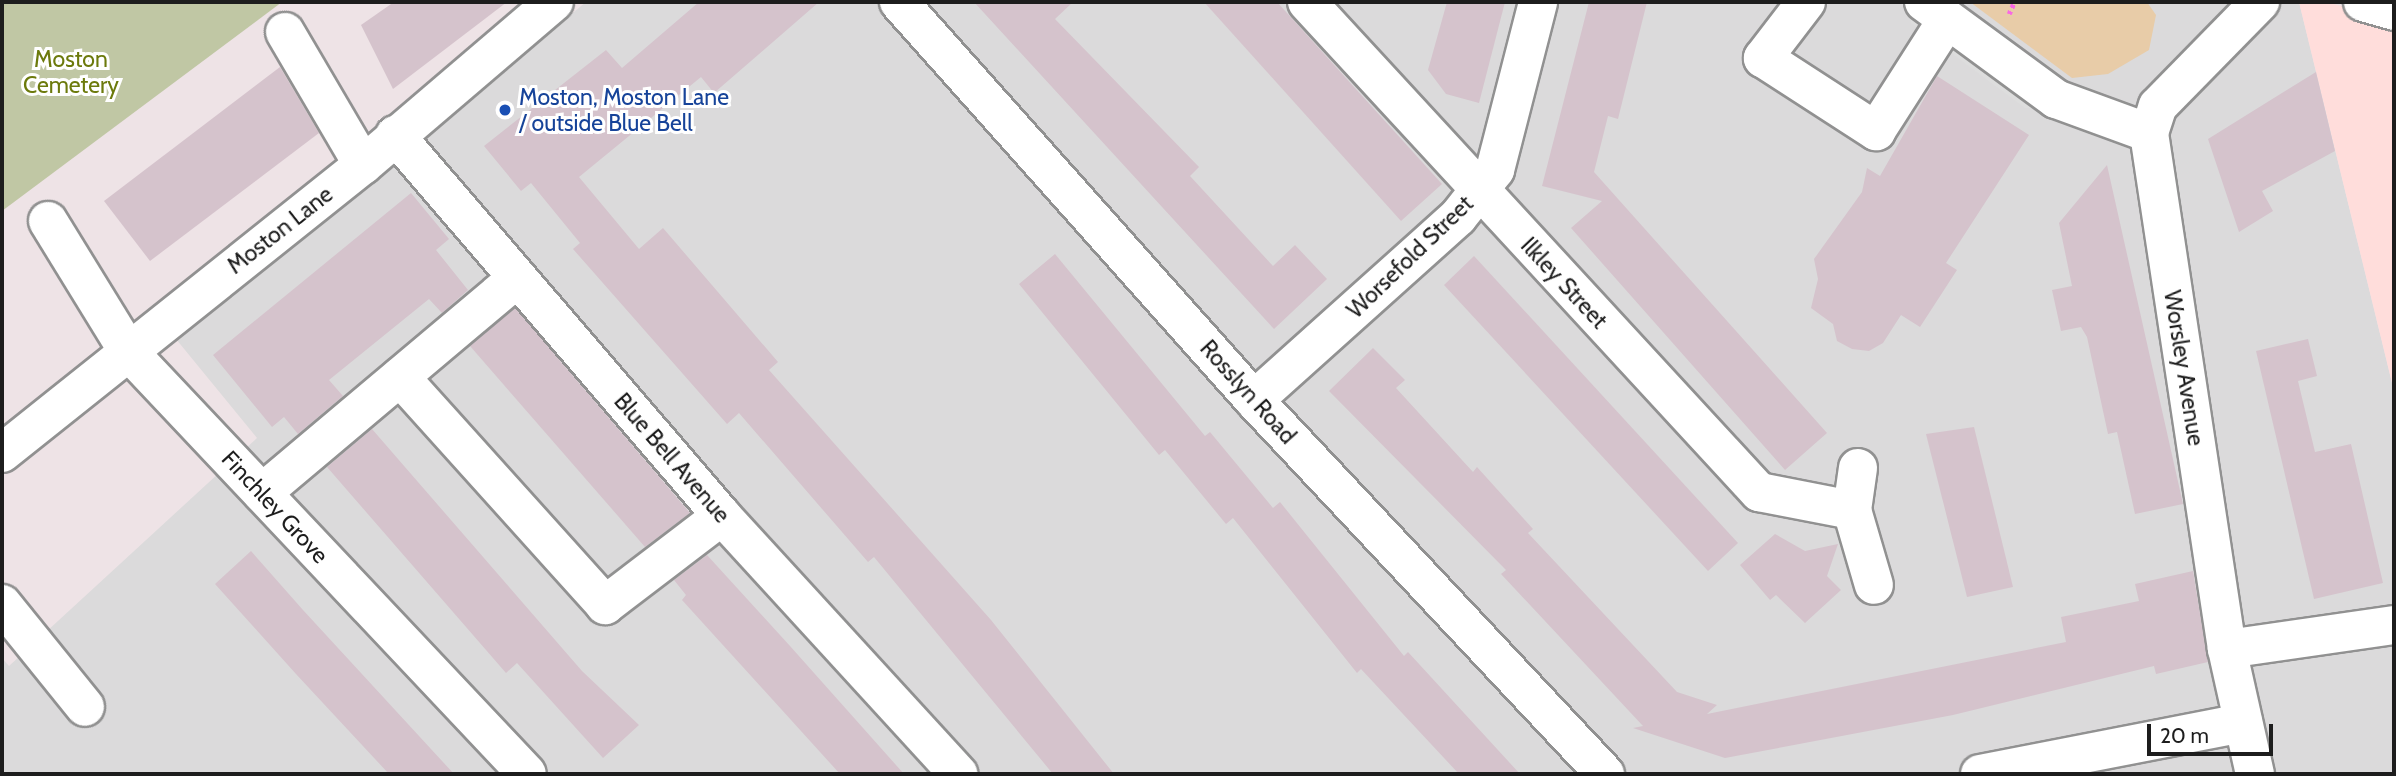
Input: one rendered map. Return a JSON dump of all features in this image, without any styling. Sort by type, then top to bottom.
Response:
[{"type":"street","name":"Moston Lane","points":[[2,453],[363,164],[554,2]]},
{"type":"street","name":"Rosslyn Road","points":[[899,2],[1254,400],[1605,774]]},
{"type":"street","name":"Ilkley Street","points":[[1307,2],[1478,191],[1759,492],[1852,510]]},
{"type":"street","name":"Worsefold Street","points":[[1254,400],[1478,191],[1495,170],[1538,2]]},
{"type":"street","points":[[1806,2],[1763,58],[1876,131],[1935,11],[2056,99],[2149,133],[2158,106],[2260,2]]},
{"type":"street","points":[[2363,2],[2394,11]]},
{"type":"street","points":[[285,32],[363,164]]},
{"type":"street","name":"Worsley Avenue","points":[[2149,133],[2227,649],[2255,774]]},
{"type":"street","name":"Blue Bell Avenue","points":[[395,135],[722,516],[958,774]]},
{"type":"street","name":"Finchley Grove","points":[[48,221],[128,351],[527,774]]},
{"type":"street","points":[[262,493],[517,278]]},
{"type":"street","points":[[400,377],[605,605],[722,516]]},
{"type":"street","points":[[1858,468],[1852,510],[1874,585]]},
{"type":"street","points":[[2,604],[85,707]]},
{"type":"street","points":[[2227,649],[2394,625]]},
{"type":"street","points":[[1980,774],[2243,723]]},
{"type":"shaded area","points":[[586,2],[2299,2],[2394,391],[2394,774],[2,774],[2,658],[9,666],[257,438],[176,339]]},
{"type":"shaded area","points":[[1908,2],[2050,107],[2025,108],[1911,23]]},
{"type":"shaded area","points":[[1970,2],[2147,2],[2156,15],[2149,50],[2108,74],[2072,78]]},
{"type":"shaded area","points":[[2299,2],[2326,2],[2394,20],[2394,391]]},
{"type":"green space","name":"Moston Cemetery","points":[[2,2],[282,2],[2,211]]},
{"type":"building","points":[[394,2],[507,2],[393,89],[361,25]]},
{"type":"building","points":[[699,2],[819,2],[714,93],[701,77],[579,177],[639,249],[663,228],[778,362],[769,370],[991,620],[1114,774],[1053,774],[874,557],[868,562],[739,413],[727,424],[573,249],[580,243],[531,183],[521,191],[484,146],[606,50],[622,68]]},
{"type":"building","points":[[974,2],[1073,2],[1055,19],[1199,167],[1190,176],[1273,266],[1295,245],[1327,279],[1274,329]]},
{"type":"building","points":[[1204,2],[1277,2],[1442,184],[1401,221]]},
{"type":"building","points":[[1447,2],[1505,2],[1479,103],[1446,94],[1428,70]]},
{"type":"building","points":[[1589,2],[1647,2],[1618,119],[1608,116],[1594,172],[1827,433],[1785,470],[1571,228],[1602,201],[1542,186]]},
{"type":"building","points":[[280,67],[319,133],[150,261],[104,201]]},
{"type":"building","points":[[2316,72],[2335,151],[2262,191],[2273,211],[2239,232],[2208,139]]},
{"type":"building","points":[[1937,76],[2029,135],[1946,263],[1957,270],[1920,327],[1901,315],[1883,343],[1869,351],[1852,349],[1837,341],[1833,324],[1811,308],[1818,279],[1814,259],[1862,192],[1867,168],[1880,176]]},
{"type":"building","points":[[2107,165],[2183,504],[2135,514],[2117,432],[2108,434],[2087,337],[2081,327],[2061,331],[2052,290],[2072,286],[2059,223]]},
{"type":"building","points":[[411,193],[449,239],[436,250],[468,290],[442,313],[429,299],[329,380],[343,396],[298,434],[284,417],[272,427],[213,355]]},
{"type":"building","points":[[1055,254],[1205,436],[1210,432],[1273,508],[1280,502],[1404,656],[1408,652],[1520,774],[1459,774],[1361,669],[1357,673],[1233,518],[1226,524],[1165,450],[1159,455],[1019,284]]},
{"type":"building","points":[[1474,256],[1738,543],[1708,571],[1444,285]]},
{"type":"building","points":[[515,308],[690,513],[645,547],[470,346]]},
{"type":"building","points":[[2308,339],[2317,376],[2298,381],[2315,452],[2351,444],[2383,583],[2314,599],[2256,351]]},
{"type":"building","points":[[1373,348],[1405,380],[1396,388],[1473,472],[1477,467],[1533,529],[1528,533],[1677,692],[1717,705],[1707,714],[2066,642],[2061,617],[2139,601],[2135,584],[2193,571],[2208,662],[2156,674],[2154,666],[1953,715],[1725,758],[1633,728],[1643,726],[1501,574],[1506,570],[1329,391]]},
{"type":"building","points":[[1974,427],[2013,587],[1967,597],[1926,434]]},
{"type":"building","points":[[372,429],[582,671],[639,725],[603,758],[517,663],[506,673],[327,467]]},
{"type":"building","points":[[1775,534],[1805,551],[1838,544],[1827,576],[1841,590],[1805,623],[1776,595],[1770,600],[1740,565]]},
{"type":"building","points":[[251,551],[454,774],[389,774],[296,674],[215,584]]},
{"type":"building","points":[[707,555],[904,774],[840,774],[682,600],[686,595],[674,580]]},
{"type":"place","name":"Moston, Moston Lane / outside Blue Bell","points":[[505,110]]}]
